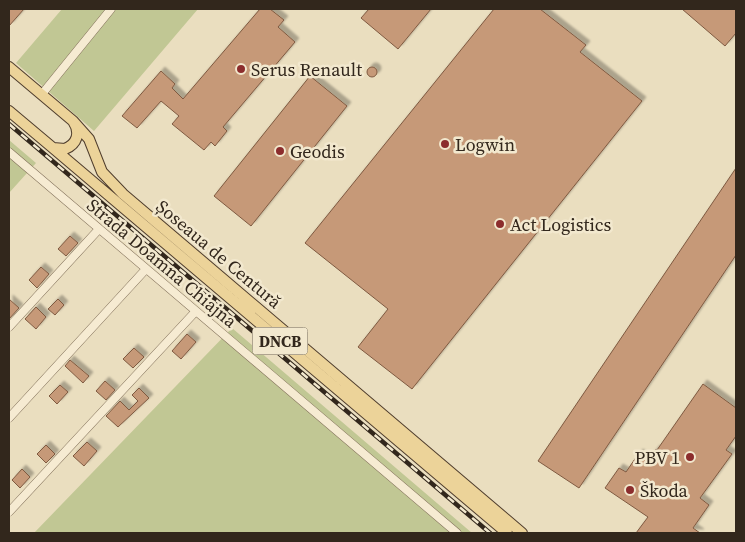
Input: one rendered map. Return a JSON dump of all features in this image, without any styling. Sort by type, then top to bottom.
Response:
[{"type":"main road","name":"DNCB","points":[[9,67],[73,121]]},
{"type":"main road","name":"DNCB","points":[[9,111],[53,148]]},
{"type":"main road","points":[[53,148],[65,149],[74,143],[78,132],[73,121]]},
{"type":"main road","name":"Șoseaua de Centură","points":[[73,121],[89,139],[102,172],[123,194],[522,533]]},
{"type":"main road","name":"Șoseaua de Centură","points":[[53,148],[507,533]]},
{"type":"street","points":[[42,94],[111,9]]},
{"type":"street","name":"Strada Doamna Chiajna","points":[[9,152],[456,533]]},
{"type":"street","points":[[9,327],[100,229]]},
{"type":"street","points":[[9,418],[146,269]]},
{"type":"street","points":[[9,512],[196,311]]},
{"type":"green space","points":[[62,9],[198,9],[94,131],[16,63]]},
{"type":"green space","points":[[9,140],[36,163],[9,193]]},
{"type":"green space","points":[[232,328],[472,533],[34,533]]},
{"type":"building","points":[[9,9],[24,9],[9,26]]},
{"type":"building","name":"Serus Renault","points":[[260,9],[270,9],[284,20],[278,27],[295,42],[223,127],[227,131],[215,146],[211,142],[204,150],[172,124],[179,116],[161,101],[137,128],[122,116],[161,71],[175,84],[172,88],[183,99]]},
{"type":"building","points":[[369,9],[431,9],[398,49],[361,18]]},
{"type":"building","points":[[494,9],[540,9],[586,45],[580,52],[642,101],[412,389],[358,347],[388,309],[305,243]]},
{"type":"building","points":[[682,9],[736,9],[736,33],[725,46]]},
{"type":"building","points":[[370,67],[374,67],[377,72],[374,77],[370,77],[367,74],[367,70]]},
{"type":"building","name":"Geodis","points":[[310,76],[347,106],[251,226],[214,196]]},
{"type":"building","points":[[736,168],[736,255],[579,488],[538,461]]},
{"type":"building","points":[[70,236],[78,243],[66,256],[58,249]]},
{"type":"building","points":[[41,267],[49,274],[37,288],[29,280]]},
{"type":"building","points":[[9,299],[19,308],[9,319]]},
{"type":"building","points":[[58,299],[64,305],[55,315],[48,309]]},
{"type":"building","points":[[36,307],[46,317],[36,329],[25,319]]},
{"type":"building","points":[[187,334],[196,342],[181,359],[172,351]]},
{"type":"building","points":[[134,348],[144,357],[133,368],[123,359]]},
{"type":"building","points":[[70,360],[89,376],[83,383],[65,366]]},
{"type":"building","points":[[105,381],[115,390],[106,400],[96,391]]},
{"type":"building","name":"PBV 1","points":[[703,384],[736,408],[736,436],[726,450],[732,454],[700,498],[709,505],[693,528],[700,533],[636,533],[648,517],[605,488],[619,468],[626,472],[639,453],[648,460]]},
{"type":"building","points":[[60,385],[68,392],[57,404],[49,396]]},
{"type":"building","points":[[139,388],[149,398],[118,427],[106,416],[120,401],[129,410],[138,401],[132,395]]},
{"type":"building","points":[[87,442],[97,451],[84,466],[73,456]]},
{"type":"building","points":[[46,445],[55,454],[46,463],[37,454]]},
{"type":"building","points":[[22,469],[30,477],[20,488],[12,480]]},
{"type":"railway","points":[[9,124],[490,533]]},
{"type":"place","name":"Serus Renault","points":[[241,69]]},
{"type":"place","name":"Logwin","points":[[445,144]]},
{"type":"place","name":"Geodis","points":[[280,151]]},
{"type":"place","name":"Act Logistics","points":[[500,224]]},
{"type":"place","name":"PBV 1","points":[[690,457]]},
{"type":"place","name":"Škoda","points":[[630,490]]}]
